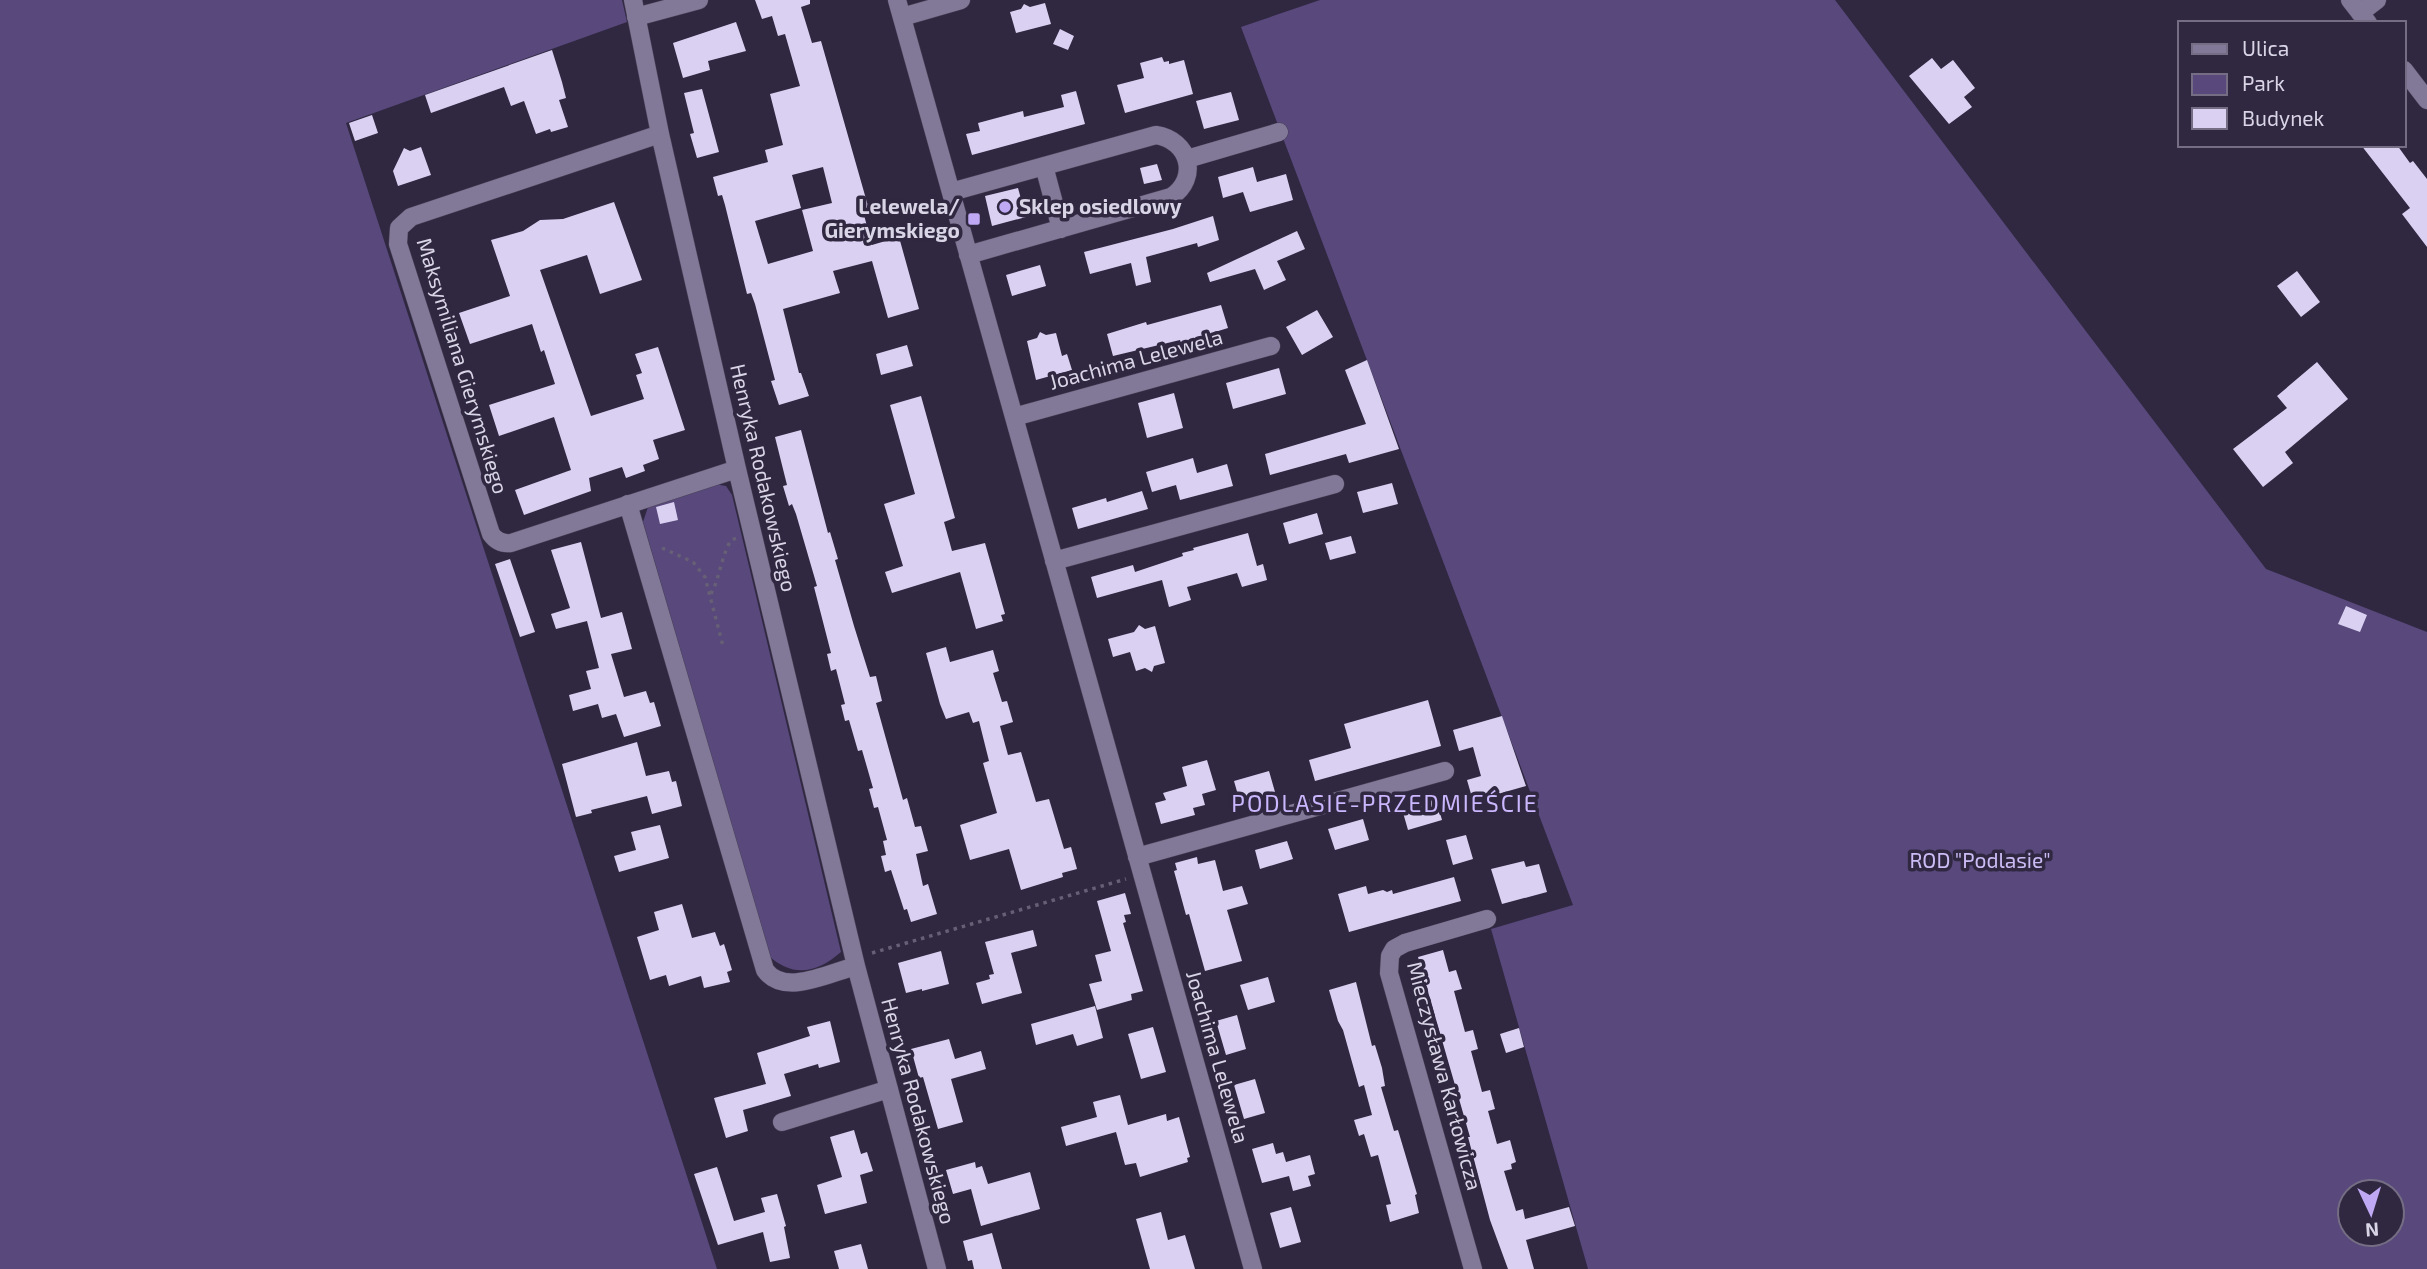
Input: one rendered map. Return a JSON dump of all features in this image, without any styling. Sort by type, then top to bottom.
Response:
[{"type":"street","points":[[635,8],[699,0]]},
{"type":"street","name":"Joachima Lelewela","points":[[961,0],[899,9],[1253,1269]]},
{"type":"street","points":[[2359,12],[2377,0]]},
{"type":"street","name":"Henryka Rodakowskiego","points":[[635,8],[660,134],[752,535],[855,962],[937,1269]]},
{"type":"street","points":[[2406,74],[2427,100]]},
{"type":"street","points":[[1187,159],[1279,132]]},
{"type":"street","name":"Maksymiliana Gierymskiego","points":[[660,134],[411,217],[402,223],[397,237],[494,539],[511,543],[737,469]]},
{"type":"street","points":[[951,192],[1156,135],[1174,141],[1187,159],[1185,183],[1171,197],[968,255]]},
{"type":"street","points":[[1044,166],[1060,229]]},
{"type":"street","name":"Joachima Lelewela","points":[[1014,417],[1271,346]]},
{"type":"street","points":[[1054,561],[1335,484]]},
{"type":"street","points":[[628,504],[765,970],[774,980],[787,984],[855,962]]},
{"type":"street","points":[[1137,857],[1445,771]]},
{"type":"street","name":"Mieczysława Karłowicza","points":[[1473,1269],[1388,963],[1394,949],[1405,943],[1487,919]]},
{"type":"street","points":[[782,1122],[889,1089]]},
{"type":"path","points":[[711,594],[731,540],[752,535]]},
{"type":"path","points":[[640,544],[657,544],[670,553],[693,562],[705,577],[723,646]]},
{"type":"path","points":[[855,962],[1142,874]]},
{"type":"green space","points":[[0,0],[622,0],[627,22],[346,123],[717,1269],[0,1269]]},
{"type":"green space","name":"ROD \"Podlasie\"","points":[[1320,0],[1835,0],[2266,569],[2427,632],[2427,1269],[1588,1269],[1491,929],[1573,905],[1241,27]]},
{"type":"green space","points":[[714,484],[726,486],[732,495],[841,952],[823,965],[805,970],[787,968],[769,956],[643,522],[648,507]]},
{"type":"building","points":[[755,0],[810,0],[810,4],[801,7],[812,43],[821,41],[870,213],[864,215],[872,245],[899,237],[919,309],[888,318],[872,261],[833,271],[840,293],[783,309],[799,373],[809,396],[779,405],[771,381],[775,380],[755,304],[751,293],[747,294],[725,205],[722,195],[718,196],[713,177],[768,162],[765,150],[783,145],[770,94],[800,86],[785,34],[778,36],[772,16],[762,19]],"holes":[[[823,167],[832,203],[802,210],[813,251],[768,264],[755,221],[801,208],[792,175]]]},
{"type":"building","points":[[1045,3],[1051,24],[1016,33],[1010,12],[1021,9],[1024,4],[1030,7]]},
{"type":"building","points":[[736,22],[746,51],[708,61],[710,70],[683,78],[673,43]]},
{"type":"building","points":[[1060,29],[1074,36],[1068,50],[1053,44]]},
{"type":"building","points":[[552,50],[566,98],[559,100],[568,127],[536,134],[524,101],[511,106],[504,87],[431,113],[425,95]]},
{"type":"building","points":[[1162,57],[1164,62],[1169,61],[1169,64],[1184,60],[1193,94],[1125,113],[1117,85],[1144,78],[1140,63]]},
{"type":"building","points":[[1932,58],[1941,69],[1953,60],[1975,88],[1964,97],[1972,107],[1949,124],[1909,76]]},
{"type":"building","points":[[702,89],[719,152],[697,158],[690,134],[694,133],[684,93]]},
{"type":"building","points":[[1076,91],[1085,124],[972,155],[966,134],[980,131],[978,123],[1023,111],[1024,117],[1064,107],[1061,95]]},
{"type":"building","points":[[1231,92],[1239,120],[1204,129],[1196,101]]},
{"type":"building","points":[[372,115],[378,133],[355,141],[349,123]]},
{"type":"building","points":[[421,147],[431,175],[398,186],[393,171],[404,148],[410,151]]},
{"type":"building","points":[[2363,147],[2398,147],[2427,179],[2427,247],[2402,214],[2410,208]]},
{"type":"building","points":[[1157,164],[1162,180],[1144,184],[1140,168]]},
{"type":"building","points":[[1253,167],[1257,182],[1286,174],[1293,200],[1250,212],[1243,192],[1223,198],[1218,177]]},
{"type":"building","name":"Sklep osiedlowy","points":[[1018,188],[1026,217],[992,226],[985,196]]},
{"type":"building","points":[[614,202],[642,280],[600,294],[587,255],[540,270],[591,416],[644,399],[636,375],[642,373],[635,354],[658,347],[685,430],[653,440],[659,459],[643,465],[645,471],[626,478],[622,467],[589,478],[591,491],[524,515],[515,490],[571,470],[554,417],[499,436],[489,405],[555,384],[532,324],[470,344],[459,313],[510,296],[491,240],[523,231],[540,220],[563,219]]},
{"type":"building","points":[[1213,216],[1219,240],[1146,257],[1151,282],[1136,286],[1131,263],[1090,274],[1084,252]]},
{"type":"building","points":[[1297,231],[1305,249],[1277,261],[1286,280],[1264,290],[1255,269],[1210,282],[1207,273]]},
{"type":"building","points":[[1040,265],[1046,286],[1012,296],[1006,275]]},
{"type":"building","points":[[2297,271],[2320,302],[2301,317],[2277,286]]},
{"type":"building","points":[[1221,305],[1228,328],[1215,332],[1216,336],[1182,346],[1180,340],[1113,356],[1107,334]]},
{"type":"building","points":[[1317,310],[1333,337],[1302,355],[1286,327]]},
{"type":"building","points":[[1040,332],[1046,335],[1056,333],[1062,356],[1067,354],[1072,370],[1036,380],[1027,341],[1037,338]]},
{"type":"building","points":[[907,345],[913,366],[881,375],[876,354]]},
{"type":"building","points":[[1367,360],[1399,449],[1349,463],[1346,454],[1270,475],[1265,454],[1366,424],[1345,370]]},
{"type":"building","points":[[2317,362],[2348,399],[2285,452],[2293,463],[2263,487],[2233,449],[2287,408],[2277,396]]},
{"type":"building","points":[[1279,368],[1286,394],[1233,409],[1226,383]]},
{"type":"building","points":[[1174,393],[1183,428],[1147,438],[1138,403]]},
{"type":"building","points":[[921,396],[955,518],[944,522],[952,551],[985,543],[1005,614],[1001,615],[1003,621],[976,629],[960,572],[892,593],[885,572],[903,566],[884,504],[915,494],[890,405]]},
{"type":"building","points":[[801,430],[854,626],[870,677],[876,676],[882,701],[876,703],[903,800],[907,798],[915,827],[921,826],[928,851],[916,854],[923,886],[928,884],[937,914],[911,922],[907,909],[904,910],[891,870],[885,872],[881,856],[886,855],[883,841],[887,840],[878,807],[874,808],[869,789],[873,788],[862,750],[858,751],[849,720],[845,721],[841,705],[845,704],[836,669],[831,671],[827,654],[831,653],[814,587],[817,586],[796,514],[792,504],[789,506],[783,486],[787,485],[775,437]]},
{"type":"building","points":[[1193,458],[1197,473],[1227,464],[1233,486],[1180,500],[1176,485],[1152,492],[1146,472]]},
{"type":"building","points":[[1392,483],[1398,504],[1363,513],[1357,492]]},
{"type":"building","points":[[1142,491],[1148,509],[1078,529],[1072,508],[1106,498],[1107,502]]},
{"type":"building","points":[[674,502],[678,520],[660,524],[656,507]]},
{"type":"building","points":[[1317,513],[1323,534],[1289,544],[1283,523]]},
{"type":"building","points":[[1248,533],[1257,566],[1263,564],[1267,580],[1242,587],[1237,573],[1187,587],[1191,600],[1169,607],[1162,580],[1097,598],[1091,577],[1133,565],[1135,572],[1183,556],[1182,553],[1194,550],[1193,548]]},
{"type":"building","points":[[1351,536],[1356,553],[1330,560],[1325,543]]},
{"type":"building","points":[[581,542],[601,618],[622,612],[632,649],[611,654],[624,697],[646,691],[650,703],[654,702],[661,726],[624,737],[616,714],[602,718],[598,704],[573,711],[569,695],[591,689],[586,671],[599,668],[587,621],[556,629],[551,614],[570,608],[551,550]]},
{"type":"building","points":[[510,559],[535,632],[520,637],[495,564]]},
{"type":"building","points":[[2346,606],[2367,615],[2360,632],[2338,624]]},
{"type":"building","points":[[1139,625],[1145,629],[1155,626],[1165,663],[1154,666],[1152,672],[1145,668],[1136,671],[1130,652],[1113,657],[1108,639],[1134,632]]},
{"type":"building","points":[[946,647],[950,662],[993,650],[999,671],[993,673],[1002,702],[1007,701],[1013,722],[1000,726],[1008,755],[1021,752],[1036,802],[1049,799],[1064,849],[1071,847],[1077,869],[1062,873],[1063,877],[1021,890],[1009,849],[970,860],[960,825],[997,813],[983,763],[989,761],[979,721],[973,723],[969,712],[946,719],[940,704],[926,653]]},
{"type":"building","points":[[1428,700],[1441,746],[1315,781],[1309,760],[1351,748],[1344,724]]},
{"type":"building","points":[[1502,716],[1526,786],[1473,801],[1467,780],[1481,776],[1473,747],[1459,751],[1453,730]]},
{"type":"building","points":[[637,742],[646,776],[669,771],[672,782],[676,781],[682,806],[652,814],[647,796],[591,810],[592,813],[576,817],[562,764]]},
{"type":"building","points":[[1207,760],[1216,790],[1202,794],[1205,805],[1193,808],[1195,815],[1161,824],[1155,803],[1166,800],[1163,793],[1187,786],[1182,767]]},
{"type":"building","points":[[1269,771],[1275,792],[1240,802],[1234,781]]},
{"type":"building","points":[[1436,799],[1442,820],[1408,830],[1402,809]]},
{"type":"building","points":[[1363,819],[1369,840],[1335,850],[1328,829]]},
{"type":"building","points":[[660,825],[669,858],[619,872],[614,856],[636,850],[631,832]]},
{"type":"building","points":[[1466,835],[1473,859],[1453,865],[1446,840]]},
{"type":"building","points":[[1287,841],[1293,859],[1260,869],[1255,850]]},
{"type":"building","points":[[1197,857],[1198,864],[1215,860],[1223,891],[1242,886],[1248,904],[1227,910],[1242,961],[1205,971],[1174,871],[1177,870],[1175,863]]},
{"type":"building","points":[[1524,861],[1526,867],[1539,864],[1547,892],[1502,904],[1491,869]]},
{"type":"building","points":[[1454,877],[1461,901],[1349,932],[1338,894],[1366,886],[1368,894],[1392,890],[1393,894]]},
{"type":"building","points":[[1125,893],[1131,914],[1124,915],[1126,922],[1123,923],[1143,991],[1131,994],[1132,1000],[1097,1010],[1089,984],[1102,981],[1095,955],[1111,951],[1097,901]]},
{"type":"building","points":[[682,904],[692,938],[715,932],[720,946],[724,944],[732,970],[727,972],[730,982],[704,988],[701,976],[669,986],[666,975],[650,980],[637,937],[659,930],[654,912]]},
{"type":"building","points":[[1033,930],[1037,946],[1011,953],[1022,993],[982,1004],[976,983],[990,979],[989,975],[994,974],[985,942]]},
{"type":"building","points":[[1443,950],[1449,972],[1456,970],[1462,989],[1454,991],[1465,1032],[1473,1030],[1478,1049],[1471,1051],[1482,1092],[1490,1090],[1495,1109],[1488,1111],[1497,1144],[1510,1140],[1516,1162],[1511,1164],[1512,1169],[1504,1171],[1516,1211],[1523,1209],[1525,1219],[1569,1207],[1575,1226],[1526,1240],[1534,1269],[1508,1269],[1490,1220],[1470,1137],[1418,957]]},
{"type":"building","points":[[941,951],[949,984],[906,993],[898,963]]},
{"type":"building","points":[[1268,977],[1275,1002],[1248,1010],[1240,985]]},
{"type":"building","points":[[1356,982],[1372,1046],[1375,1045],[1382,1068],[1385,1086],[1381,1087],[1394,1131],[1398,1130],[1417,1194],[1419,1213],[1390,1222],[1386,1205],[1391,1204],[1378,1155],[1371,1157],[1364,1134],[1359,1136],[1354,1120],[1372,1115],[1364,1085],[1359,1087],[1329,990]]},
{"type":"building","points":[[1095,1006],[1103,1038],[1077,1046],[1073,1034],[1036,1045],[1031,1024]]},
{"type":"building","points":[[1237,1015],[1246,1049],[1226,1055],[1216,1021]]},
{"type":"building","points":[[830,1021],[840,1062],[819,1068],[818,1064],[784,1074],[791,1096],[743,1110],[748,1131],[726,1138],[714,1098],[766,1084],[757,1053],[810,1036],[807,1027]]},
{"type":"building","points":[[1153,1027],[1166,1072],[1141,1079],[1128,1034]]},
{"type":"building","points":[[1519,1028],[1524,1047],[1506,1053],[1500,1034]]},
{"type":"building","points":[[949,1039],[955,1059],[981,1051],[986,1069],[951,1079],[963,1122],[938,1129],[923,1077],[919,1078],[911,1049]]},
{"type":"building","points":[[1255,1079],[1265,1113],[1244,1119],[1234,1085]]},
{"type":"building","points":[[1120,1095],[1128,1125],[1166,1114],[1167,1121],[1179,1117],[1190,1157],[1187,1158],[1188,1162],[1140,1177],[1136,1163],[1125,1165],[1116,1132],[1066,1146],[1061,1127],[1097,1117],[1093,1102]]},
{"type":"building","points":[[854,1130],[861,1154],[867,1152],[873,1171],[860,1175],[867,1203],[825,1214],[817,1185],[842,1177],[830,1137]]},
{"type":"building","points":[[1273,1143],[1276,1154],[1283,1152],[1286,1162],[1310,1155],[1315,1174],[1308,1176],[1311,1186],[1293,1191],[1289,1176],[1262,1183],[1252,1149]]},
{"type":"building","points":[[975,1162],[976,1168],[982,1166],[988,1184],[1030,1172],[1040,1209],[981,1226],[971,1189],[953,1194],[946,1170]]},
{"type":"building","points":[[717,1167],[734,1221],[765,1212],[761,1198],[777,1194],[786,1226],[784,1227],[790,1258],[770,1262],[763,1232],[718,1245],[694,1174]]},
{"type":"building","points":[[1291,1207],[1301,1242],[1280,1248],[1270,1213]]},
{"type":"building","points":[[1161,1212],[1168,1240],[1185,1235],[1195,1269],[1150,1269],[1136,1219]]},
{"type":"building","points":[[992,1233],[1002,1269],[974,1269],[972,1260],[968,1261],[963,1241]]},
{"type":"building","points":[[861,1244],[868,1269],[839,1269],[834,1251]]},
{"type":"place","name":"Sklep osiedlowy","points":[[1005,207]]},
{"type":"place","name":"Lelewela/ Gierymskiego","points":[[974,219]]},
{"type":"district","name":"PODLASIE-PRZEDMIEŚCIE","points":[[1385,804]]}]
